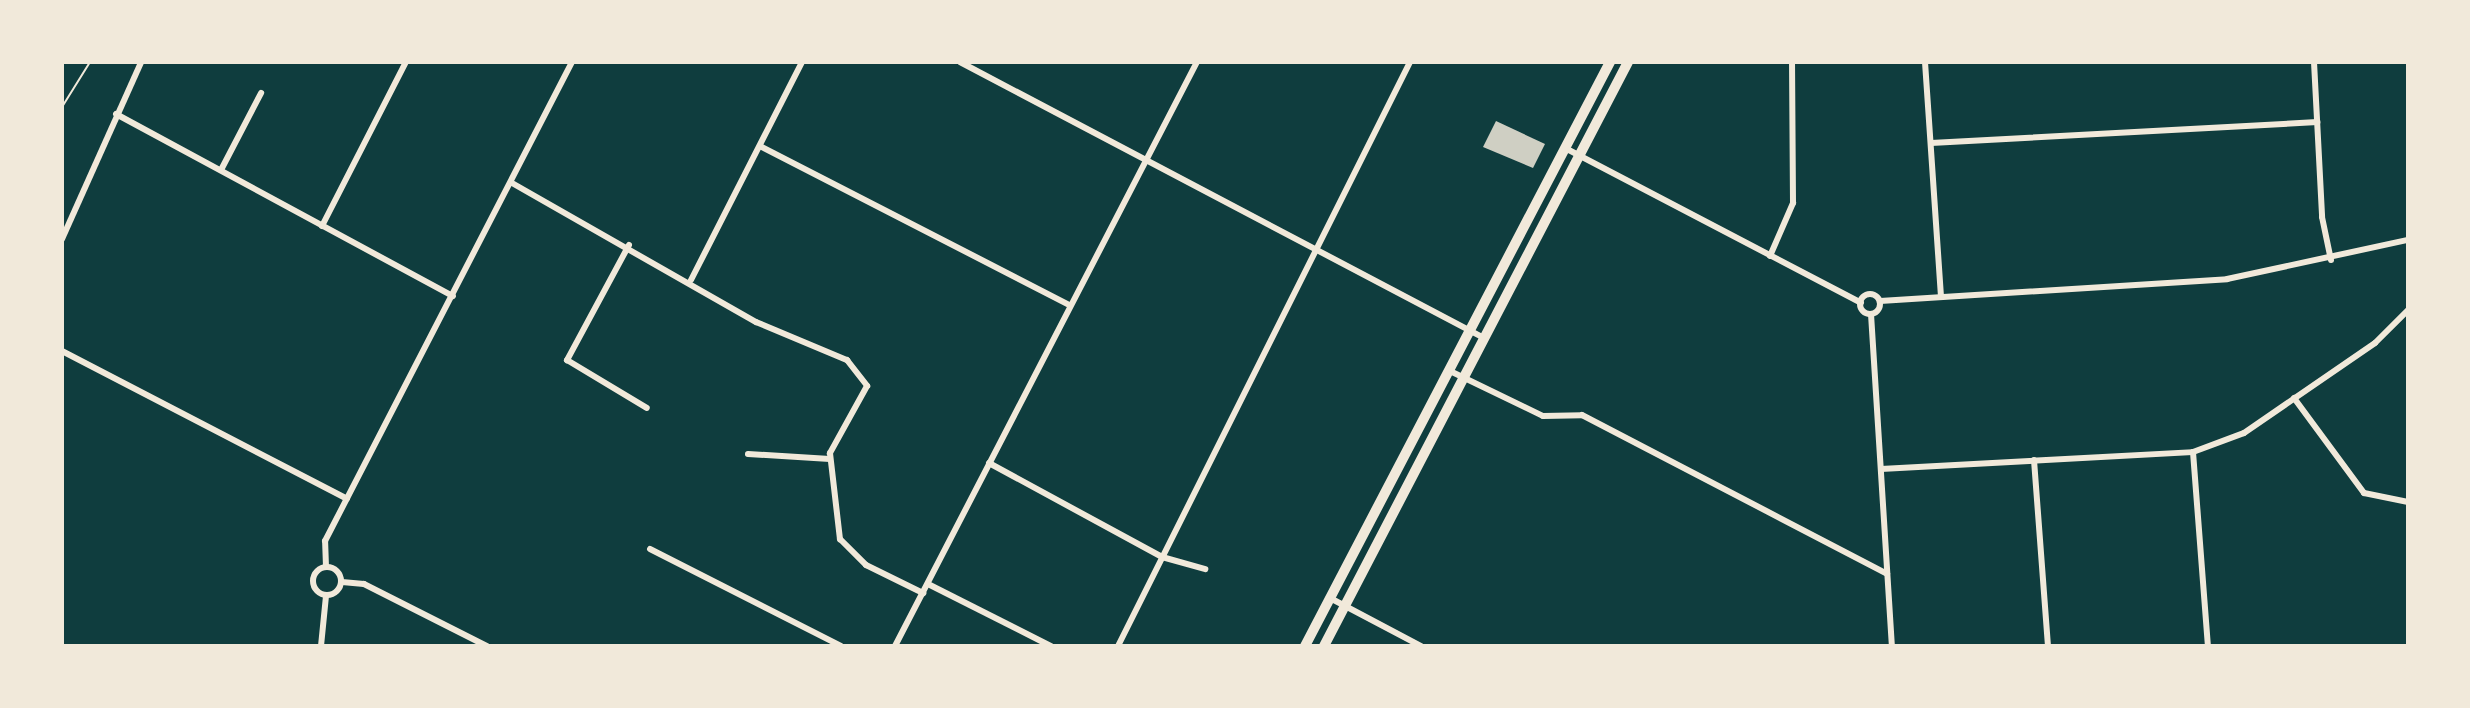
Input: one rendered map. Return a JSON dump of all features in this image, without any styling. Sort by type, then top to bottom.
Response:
[{"type":"main road","points":[[1305,646],[1610,62]]},
{"type":"main road","points":[[1324,646],[1628,62]]},
{"type":"street","points":[[62,239],[141,62]]},
{"type":"street","points":[[322,226],[406,62]]},
{"type":"street","points":[[326,596],[313,584],[326,567],[325,541],[572,62]]},
{"type":"street","points":[[691,280],[802,62]]},
{"type":"street","points":[[960,62],[1485,339]]},
{"type":"street","points":[[895,646],[1197,62]]},
{"type":"street","points":[[1118,646],[1313,248],[1410,62]]},
{"type":"street","points":[[1770,256],[1793,203],[1792,62]]},
{"type":"street","points":[[1925,62],[1941,295]]},
{"type":"street","points":[[2314,62],[2331,260]]},
{"type":"street","points":[[221,170],[261,93]]},
{"type":"street","points":[[116,114],[453,296]]},
{"type":"street","points":[[1931,143],[2317,122]]},
{"type":"street","points":[[760,146],[1069,305]]},
{"type":"street","points":[[1565,148],[1861,303],[1871,314]]},
{"type":"street","points":[[512,183],[691,280],[756,322],[847,360],[867,386],[830,459],[840,539],[866,565],[923,593]]},
{"type":"street","points":[[1861,303],[1868,294],[1880,301],[2227,279],[2408,242]]},
{"type":"street","points":[[629,245],[567,360],[647,408]]},
{"type":"street","points":[[1880,301],[1871,314],[1892,646]]},
{"type":"street","points":[[1881,469],[2193,452],[2244,433],[2401,324],[2408,310]]},
{"type":"street","points":[[62,351],[347,499]]},
{"type":"street","points":[[1450,371],[1543,416],[1582,415],[1887,574]]},
{"type":"street","points":[[2294,398],[2364,493],[2408,502]]},
{"type":"street","points":[[2193,452],[2208,646]]},
{"type":"street","points":[[748,454],[830,459]]},
{"type":"street","points":[[2034,460],[2048,646]]},
{"type":"street","points":[[989,463],[1162,557],[1205,569]]},
{"type":"street","points":[[650,549],[841,646]]},
{"type":"street","points":[[326,567],[342,582],[364,584],[487,646]]},
{"type":"street","points":[[321,646],[326,596],[342,582]]},
{"type":"street","points":[[928,584],[1051,646]]},
{"type":"street","points":[[1330,598],[1421,646]]},
{"type":"path","points":[[62,107],[90,62]]},
{"type":"building","points":[[1496,121],[1545,144],[1533,168],[1483,147]]}]
